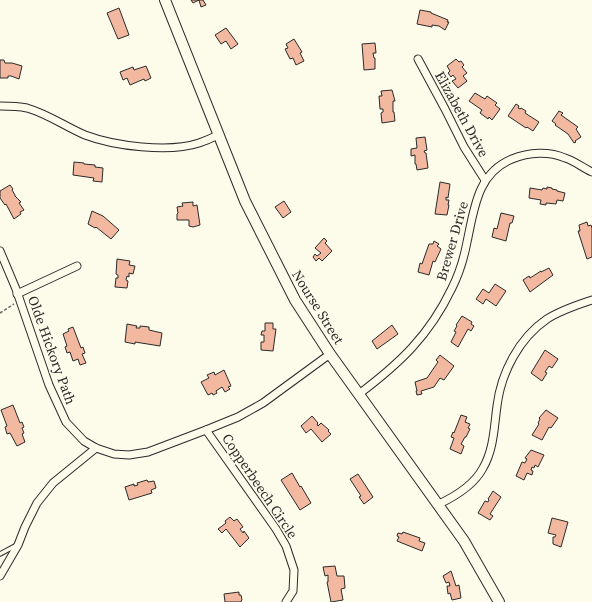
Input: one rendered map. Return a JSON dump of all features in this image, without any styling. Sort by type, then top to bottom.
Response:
[{"type":"main road","name":"Nourse Street","points":[[165,0],[245,201],[301,310],[330,354],[470,549],[499,602]]},
{"type":"street","name":"Elizabeth Drive","points":[[418,59],[464,147],[485,180]]},
{"type":"street","points":[[0,106],[27,108],[85,135],[129,146],[185,146],[198,143],[218,135]]},
{"type":"street","name":"Brewer Drive","points":[[359,394],[412,350],[428,329],[447,298],[457,277],[465,254],[473,213],[480,190],[485,180],[497,168],[510,159],[525,154],[538,153],[565,157],[592,172]]},
{"type":"street","name":"Olde Hickory Path","points":[[0,251],[49,384],[66,422],[84,441],[96,448],[114,454],[129,455],[148,452],[238,416],[263,403],[330,354]]},
{"type":"street","points":[[18,297],[77,266]]},
{"type":"street","points":[[439,504],[463,490],[472,482],[483,468],[495,430],[497,406],[504,377],[509,364],[521,345],[533,331],[551,316],[592,300]]},
{"type":"street","name":"Copperbeech Circle","points":[[206,430],[276,529],[286,546],[294,570],[294,591],[286,602]]},
{"type":"street","points":[[1,571],[18,545],[37,503],[53,483],[96,448]]},
{"type":"lane","points":[[0,554],[18,545]]},
{"type":"path","points":[[0,313],[18,297]]},
{"type":"building","points":[[191,0],[199,0],[193,3]]},
{"type":"building","points":[[199,0],[203,0],[206,5],[201,7]]},
{"type":"building","points":[[119,8],[129,35],[118,39],[107,13]]},
{"type":"building","points":[[420,10],[431,12],[448,20],[447,22],[449,22],[445,30],[439,26],[432,25],[432,27],[417,24]]},
{"type":"building","points":[[226,28],[238,44],[231,49],[226,41],[221,44],[215,35]]},
{"type":"building","points":[[294,39],[302,52],[300,53],[304,61],[296,65],[293,58],[290,59],[285,49],[288,48],[286,44]]},
{"type":"building","points":[[375,43],[376,53],[373,53],[375,58],[375,69],[364,70],[362,44]]},
{"type":"building","points":[[456,59],[459,62],[461,61],[464,65],[462,67],[467,73],[463,76],[467,81],[458,88],[452,81],[456,79],[453,75],[451,77],[448,73],[450,71],[447,66]]},
{"type":"building","points":[[0,60],[4,60],[5,63],[12,63],[22,66],[19,79],[11,76],[8,76],[8,78],[0,78]]},
{"type":"building","points":[[146,66],[151,78],[145,81],[144,79],[130,85],[127,78],[123,80],[120,72],[133,67],[134,70]]},
{"type":"building","points":[[392,90],[395,101],[393,101],[393,112],[395,121],[382,123],[381,113],[383,112],[383,109],[380,109],[379,96],[382,96],[381,91]]},
{"type":"building","points":[[475,93],[485,99],[487,96],[497,103],[495,105],[500,109],[492,120],[480,113],[482,110],[469,101]]},
{"type":"building","points":[[516,104],[519,106],[518,108],[526,111],[525,113],[539,122],[533,131],[508,116]]},
{"type":"building","points":[[559,111],[563,113],[561,115],[578,127],[576,129],[581,137],[575,141],[576,142],[574,143],[568,134],[555,125],[556,124],[552,121]]},
{"type":"building","points":[[425,137],[427,150],[424,151],[426,153],[428,168],[417,170],[415,155],[411,156],[411,149],[417,148],[416,138]]},
{"type":"building","points":[[74,162],[95,165],[95,167],[103,168],[102,182],[93,181],[94,178],[73,175]]},
{"type":"building","points":[[440,182],[450,184],[448,198],[446,197],[446,200],[449,200],[447,215],[435,214]]},
{"type":"building","points":[[10,185],[15,196],[21,202],[19,203],[24,210],[14,219],[6,204],[5,205],[0,198],[0,191]]},
{"type":"building","points":[[547,187],[565,193],[563,201],[557,200],[556,204],[546,203],[546,205],[540,204],[541,200],[529,198],[530,188],[542,190],[543,188],[547,189]]},
{"type":"building","points":[[284,201],[291,212],[283,218],[275,207]]},
{"type":"building","points":[[193,202],[193,206],[197,205],[200,225],[193,227],[189,226],[189,220],[177,220],[177,207],[183,206],[182,203]]},
{"type":"building","points":[[92,211],[103,216],[119,230],[111,239],[96,227],[95,228],[88,224]]},
{"type":"building","points":[[501,213],[514,216],[512,223],[510,223],[506,241],[492,237],[494,228],[497,229]]},
{"type":"building","points":[[587,222],[588,226],[591,225],[592,228],[592,257],[587,259],[578,231],[580,231],[579,225]]},
{"type":"building","points":[[324,238],[327,241],[325,243],[332,251],[322,261],[319,258],[316,261],[313,257],[315,254],[317,256],[321,253],[315,248]]},
{"type":"building","points":[[434,241],[439,244],[437,246],[441,249],[435,262],[433,261],[429,275],[418,272],[420,263],[422,264],[429,244],[433,244]]},
{"type":"building","points":[[117,259],[130,261],[129,265],[135,266],[133,274],[129,273],[129,277],[127,276],[127,288],[115,287],[116,278],[118,278],[118,275],[116,274]]},
{"type":"building","points":[[549,268],[553,275],[530,292],[523,280]]},
{"type":"building","points":[[495,284],[506,291],[496,306],[486,299],[483,304],[476,299],[483,289],[489,293]]},
{"type":"building","points":[[462,316],[472,322],[471,324],[474,326],[471,331],[468,329],[458,347],[451,342],[456,332],[454,331],[457,326],[456,325]]},
{"type":"building","points":[[265,323],[273,323],[273,329],[276,329],[273,351],[261,350],[261,342],[264,342],[264,335],[261,335],[262,331],[265,331]]},
{"type":"building","points":[[127,324],[137,326],[136,328],[140,328],[140,326],[149,327],[149,330],[162,333],[160,346],[125,342]]},
{"type":"building","points":[[392,325],[398,334],[377,349],[372,341]]},
{"type":"building","points":[[73,327],[81,348],[83,347],[85,353],[82,354],[86,363],[80,365],[78,359],[73,361],[70,352],[67,353],[65,347],[67,346],[63,334],[69,331],[68,329]]},
{"type":"building","points":[[545,350],[558,359],[552,368],[549,366],[542,381],[531,373]]},
{"type":"building","points":[[440,355],[454,366],[444,380],[440,378],[434,387],[421,391],[422,394],[417,395],[415,382],[427,378],[438,362],[436,360]]},
{"type":"building","points":[[224,370],[231,386],[228,387],[230,389],[225,392],[222,387],[216,391],[217,393],[208,395],[201,382],[209,378],[207,375],[214,372],[215,375]]},
{"type":"building","points":[[13,405],[20,423],[22,422],[24,427],[22,428],[24,433],[22,434],[25,442],[17,446],[10,433],[7,434],[5,427],[7,426],[1,410]]},
{"type":"building","points":[[546,410],[558,418],[551,428],[549,427],[542,440],[532,435],[539,424],[539,418]]},
{"type":"building","points":[[461,415],[467,417],[465,422],[470,424],[468,428],[470,429],[461,444],[464,446],[461,454],[450,449],[454,438],[451,437]]},
{"type":"building","points":[[312,416],[318,423],[318,426],[321,423],[329,430],[328,431],[331,434],[322,442],[311,429],[306,433],[301,426]]},
{"type":"building","points":[[531,450],[544,455],[538,467],[535,465],[534,468],[532,467],[532,475],[527,473],[524,480],[516,476],[522,462],[525,463],[527,459],[525,458]]},
{"type":"building","points":[[292,473],[311,503],[300,510],[281,480]]},
{"type":"building","points":[[358,474],[373,497],[364,504],[359,497],[361,496],[350,479]]},
{"type":"building","points":[[147,480],[148,482],[154,481],[156,488],[151,490],[152,493],[129,500],[125,487],[134,484],[134,486],[138,485],[137,483]]},
{"type":"building","points":[[493,491],[501,497],[490,514],[493,516],[490,520],[478,513],[485,501],[488,502],[488,499]]},
{"type":"building","points":[[230,517],[234,521],[237,519],[243,527],[240,529],[243,533],[244,531],[249,538],[240,547],[226,529],[222,533],[218,529],[226,523],[225,521]]},
{"type":"building","points":[[552,518],[568,522],[561,547],[553,544],[553,537],[556,535],[548,533]]},
{"type":"building","points":[[403,532],[420,538],[419,541],[425,543],[422,551],[397,541],[399,537],[397,536],[398,533],[402,534]]},
{"type":"building","points":[[335,566],[337,576],[344,576],[345,588],[341,589],[343,600],[331,602],[327,582],[328,575],[325,576],[323,567]]},
{"type":"building","points":[[451,571],[456,586],[459,585],[461,598],[452,600],[450,593],[448,594],[447,586],[450,586],[449,582],[446,583],[443,576]]},
{"type":"building","points":[[239,592],[242,600],[241,602],[225,602],[224,594]]}]
